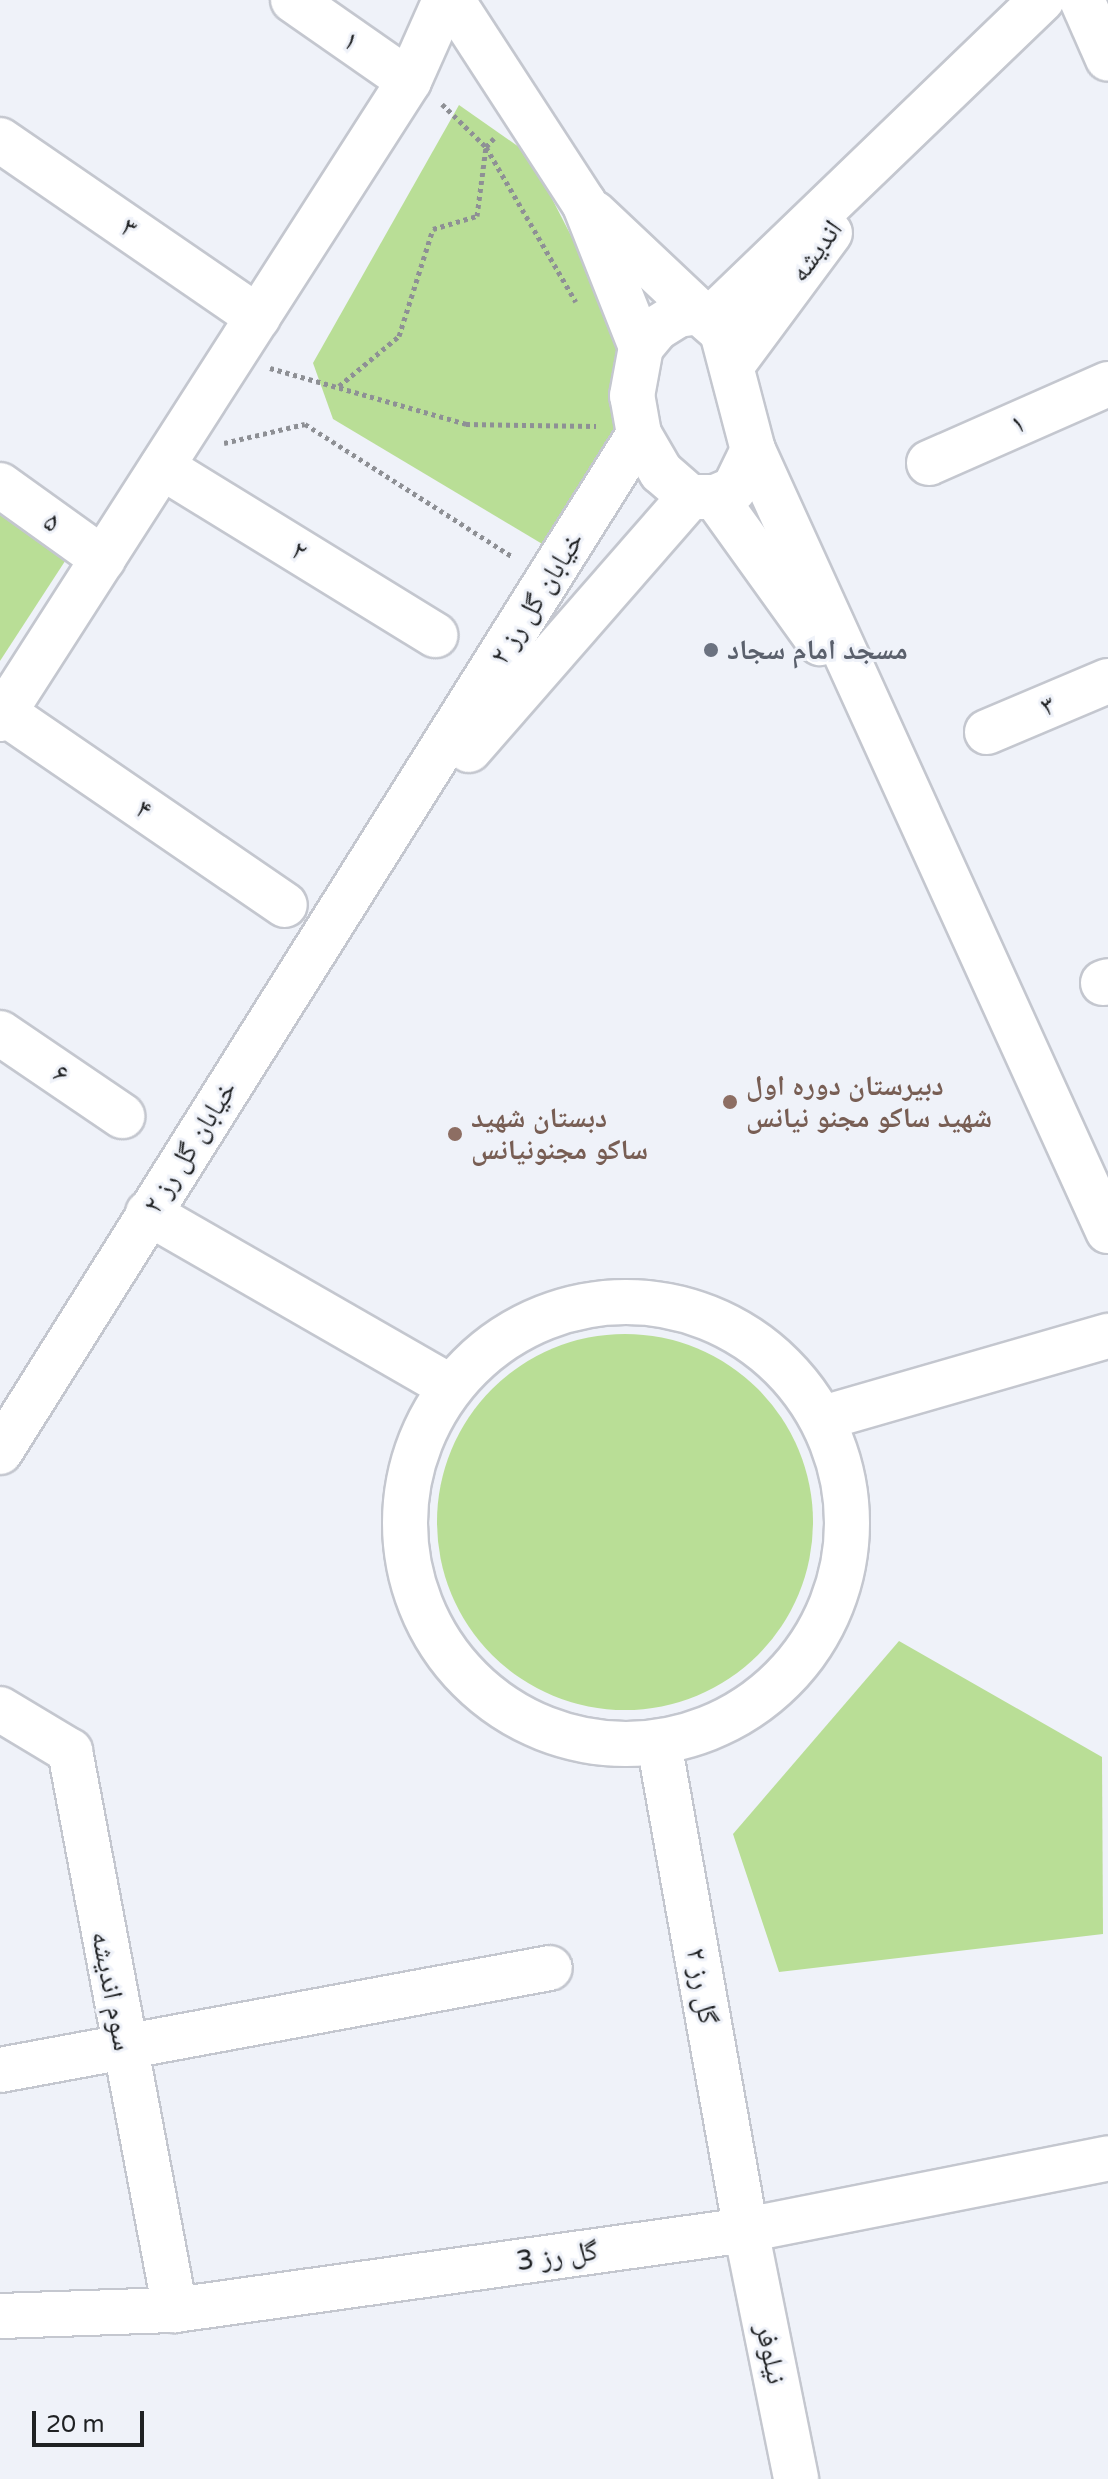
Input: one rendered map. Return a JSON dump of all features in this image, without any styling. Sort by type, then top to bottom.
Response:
[{"type":"street","name":"۱","points":[[293,0],[421,94]]},
{"type":"street","points":[[1,714],[258,317],[421,94],[445,0]]},
{"type":"street","points":[[452,0],[584,203],[641,347],[622,430],[661,472],[703,497],[880,726]]},
{"type":"street","name":"اندیشه","points":[[704,316],[900,138],[1042,0]]},
{"type":"street","points":[[1082,0],[1108,59]]},
{"type":"street","name":"اندیشه","points":[[733,364],[900,138]]},
{"type":"street","name":"۳","points":[[0,140],[258,317]]},
{"type":"street","points":[[584,203],[722,332],[733,364],[753,450],[1108,1231]]},
{"type":"street","points":[[641,347],[678,315],[704,316]]},
{"type":"street","name":"۱","points":[[929,463],[1108,384]]},
{"type":"street","name":"خیابان گل رز ۲","points":[[0,1452],[148,1213],[385,845],[622,430]]},
{"type":"street","points":[[703,497],[734,489],[753,450]]},
{"type":"street","name":"۲","points":[[162,467],[435,635]]},
{"type":"street","name":"۵","points":[[0,485],[103,559]]},
{"type":"street","name":"خیابان گل رز ۲","points":[[385,845],[703,497]]},
{"type":"street","name":"۳","points":[[987,732],[1108,681]]},
{"type":"street","name":"۴","points":[[1,714],[285,905]]},
{"type":"street","name":"۶","points":[[0,1033],[122,1116]]},
{"type":"street","points":[[148,1213],[449,1386]]},
{"type":"street","points":[[645,1301],[716,1319],[778,1359],[823,1418],[847,1487],[847,1557],[825,1624],[783,1681],[726,1722],[659,1743],[594,1743],[533,1725],[479,1690],[435,1639],[409,1577],[402,1511],[416,1445],[449,1386],[517,1330],[571,1307],[645,1301]]},
{"type":"street","points":[[823,1418],[1108,1336]]},
{"type":"street","name":"سوم اندیشه","points":[[0,1709],[70,1751],[175,2310]]},
{"type":"street","name":"۲ گل رز","points":[[659,1743],[746,2230]]},
{"type":"street","points":[[0,2070],[124,2051],[550,1968]]},
{"type":"street","name":"گل رز 3","points":[[0,2316],[175,2310],[746,2230],[1108,2158]]},
{"type":"street","name":"نیلوفر","points":[[746,2230],[796,2479]]},
{"type":"path","points":[[421,94],[446,103],[486,147],[578,306]]},
{"type":"path","points":[[338,386],[399,336],[433,229],[477,216],[486,147],[521,105]]},
{"type":"path","points":[[234,355],[466,424],[622,430]]},
{"type":"path","points":[[214,445],[305,424],[524,564]]},
{"type":"green space","points":[[459,105],[529,154],[634,358],[619,451],[554,551],[333,419],[313,363]]},
{"type":"green space","points":[[0,511],[69,555],[0,661]]},
{"type":"green space","points":[[625,1334],[662,1338],[697,1349],[729,1366],[758,1389],[781,1418],[798,1450],[809,1485],[813,1522],[809,1559],[798,1594],[781,1626],[758,1655],[729,1678],[697,1695],[662,1706],[625,1710],[588,1706],[553,1695],[521,1678],[492,1655],[469,1626],[452,1594],[441,1559],[437,1522],[441,1485],[452,1450],[469,1418],[492,1389],[521,1366],[553,1349],[588,1338]]},
{"type":"green space","points":[[899,1641],[1102,1757],[1103,1934],[779,1972],[733,1834]]},
{"type":"place","name":"مسجد امام سجاد","points":[[711,650]]},
{"type":"place","name":"دبیرستان دوره اول شهید ساکو مجنو نیانس","points":[[730,1102]]},
{"type":"place","name":"دبستان شهید ساکو مجنونیانس","points":[[455,1134]]}]
